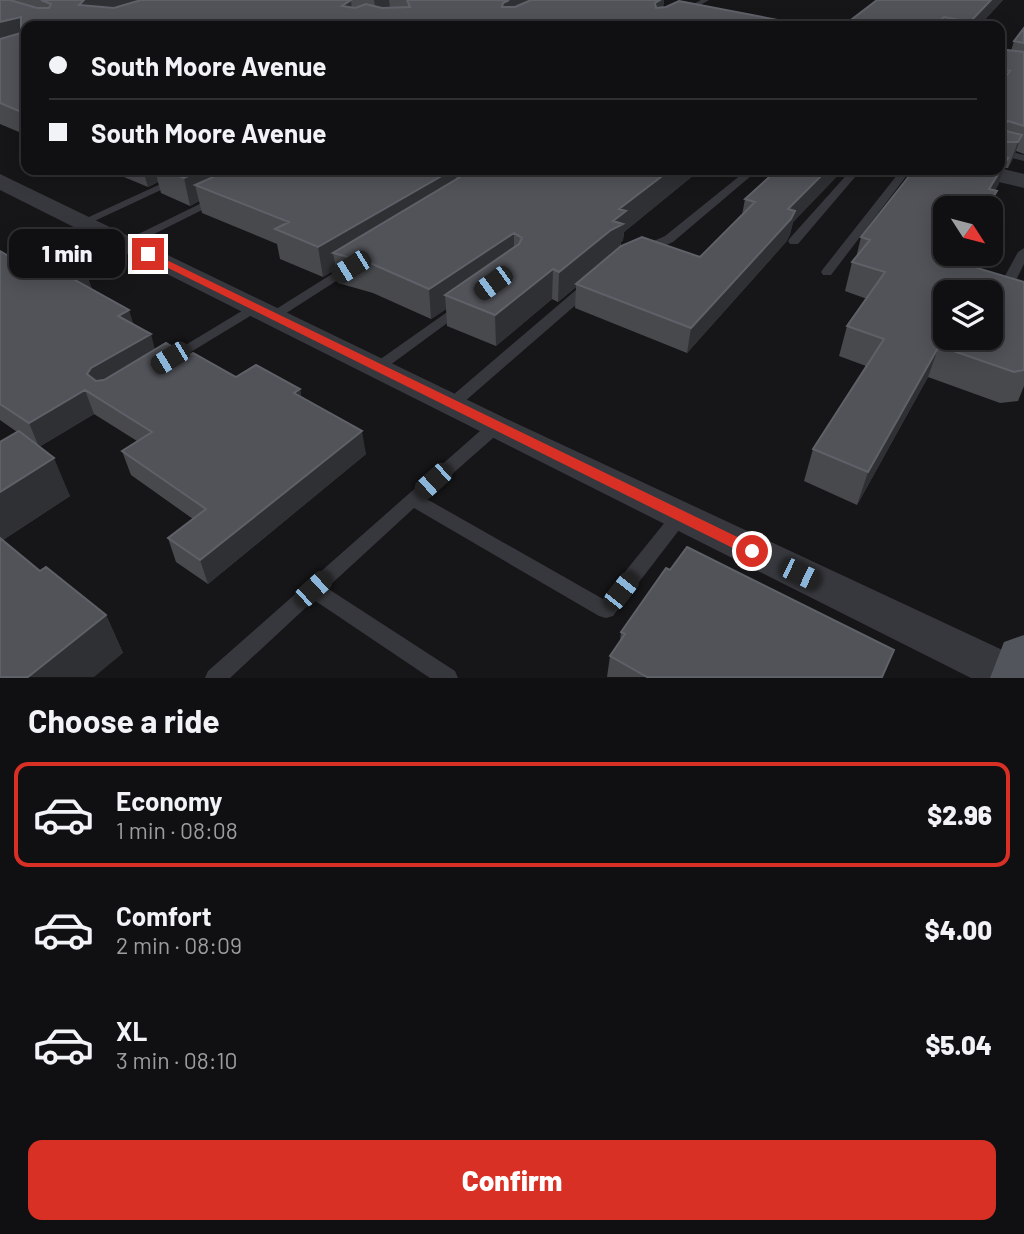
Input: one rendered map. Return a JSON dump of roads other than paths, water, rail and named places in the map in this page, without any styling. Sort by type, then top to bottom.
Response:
[{"type":"main road","points":[[1017,677],[1024,660]]},
{"type":"street","points":[[998,175],[1024,181]]},
{"type":"street","points":[[4,186],[84,222],[495,427],[1017,677]]},
{"type":"lane","points":[[667,21],[705,0]]},
{"type":"lane","points":[[1005,153],[1024,158]]},
{"type":"lane","points":[[84,222],[188,175]]},
{"type":"lane","points":[[626,259],[669,239],[747,175]]},
{"type":"lane","points":[[794,241],[852,175]]},
{"type":"lane","points":[[827,272],[902,175]]},
{"type":"lane","points":[[126,243],[228,194]]},
{"type":"lane","points":[[1024,252],[1001,296],[1024,303]]},
{"type":"lane","points":[[152,369],[365,257]]},
{"type":"lane","points":[[451,405],[604,273]]},
{"type":"lane","points":[[377,369],[468,301]]},
{"type":"lane","points":[[215,677],[495,427]]},
{"type":"lane","points":[[413,499],[606,610],[680,516]]},
{"type":"lane","points":[[313,589],[448,677]]}]
